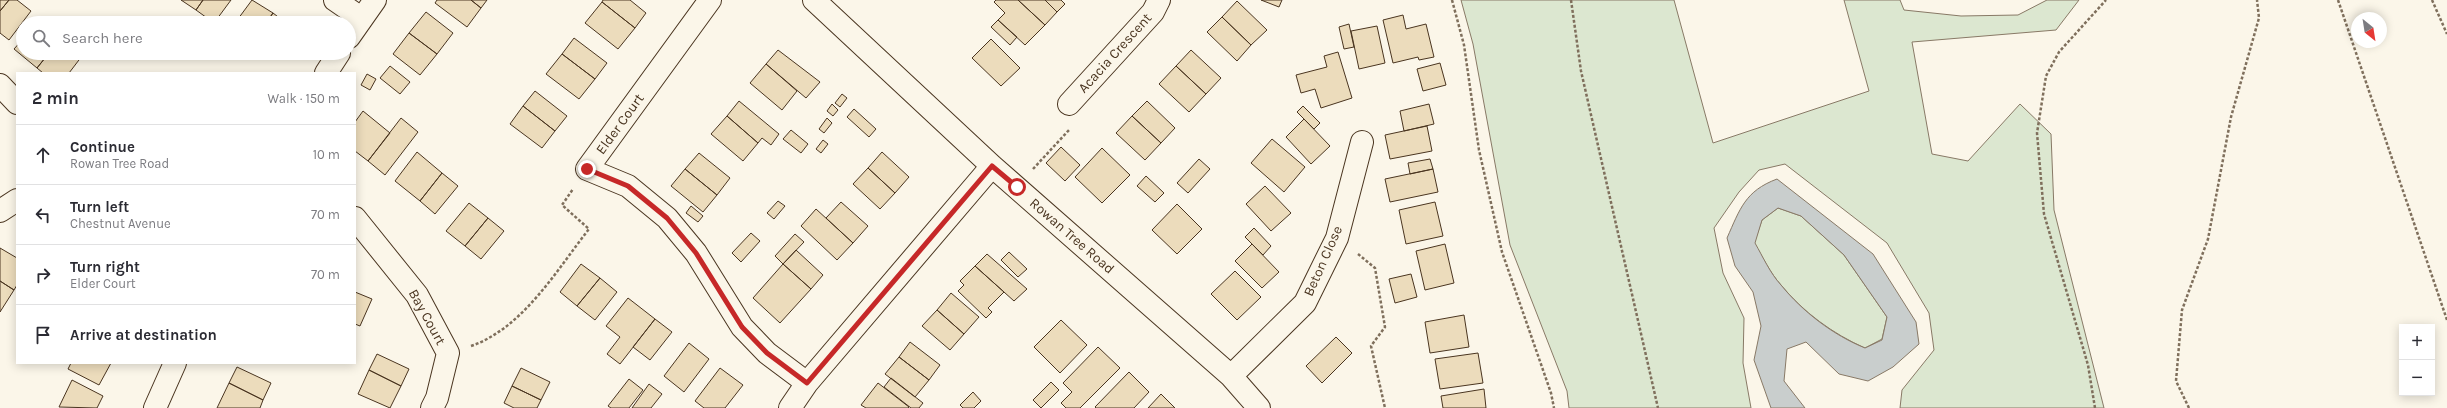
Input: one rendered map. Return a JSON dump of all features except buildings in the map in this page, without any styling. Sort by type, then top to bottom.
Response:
[{"type":"street","points":[[335,0],[362,18]]},
{"type":"street","points":[[356,27],[375,0]]},
{"type":"street","name":"Elder Court","points":[[710,0],[587,169],[628,186],[667,218],[696,253],[742,327],[767,353],[807,383]]},
{"type":"street","name":"Rowan Tree Road","points":[[814,0],[992,166],[1230,376],[1259,408]]},
{"type":"street","name":"Acacia Crescent","points":[[1069,104],[1153,12],[1160,0]]},
{"type":"street","points":[[327,72],[334,60]]},
{"type":"street","points":[[0,85],[16,102]]},
{"type":"street","name":"Beton Close","points":[[1230,376],[1305,303],[1337,238],[1362,142]]},
{"type":"street","points":[[790,408],[807,383],[992,166]]},
{"type":"street","points":[[0,211],[16,201]]},
{"type":"street","name":"Bay Court","points":[[356,219],[417,295],[448,354],[437,398],[432,408]]},
{"type":"street","points":[[155,408],[175,364]]},
{"type":"path","points":[[1452,0],[1464,45],[1479,150],[1502,252],[1551,393],[1554,408]]},
{"type":"path","points":[[1570,0],[1581,71],[1658,408]]},
{"type":"path","points":[[2095,408],[2088,365],[2044,214],[2037,133],[2046,76],[2059,52],[2106,0]]},
{"type":"path","points":[[2189,408],[2176,381],[2182,310],[2208,238],[2231,117],[2259,18],[2257,0]]},
{"type":"path","points":[[2338,0],[2447,320]]},
{"type":"path","points":[[2432,0],[2447,34]]},
{"type":"path","points":[[1017,187],[1077,122],[1069,104]]},
{"type":"path","points":[[448,354],[489,340],[517,320],[589,229],[562,205],[587,169]]},
{"type":"path","points":[[1337,238],[1375,268],[1385,327],[1371,346],[1385,408]]},
{"type":"green space","points":[[1461,0],[1674,0],[1713,143],[1869,91],[1844,0],[1900,0],[1904,10],[1961,16],[2018,15],[2047,0],[2079,0],[2056,30],[1912,42],[1932,154],[1968,161],[2020,104],[2051,134],[2054,210],[2104,408],[1900,408],[1902,390],[1934,350],[1929,313],[1887,243],[1785,164],[1759,170],[1739,192],[1714,228],[1723,273],[1744,318],[1743,363],[1751,408],[1569,408],[1567,391],[1510,245],[1473,44]]},
{"type":"green space","points":[[1778,208],[1801,216],[1844,255],[1887,317],[1882,339],[1865,348],[1841,336],[1809,313],[1777,280],[1754,243],[1762,220]]},
{"type":"shaded area","points":[[1777,179],[1873,254],[1916,322],[1919,344],[1893,367],[1868,381],[1839,374],[1806,342],[1787,349],[1784,381],[1805,408],[1771,408],[1754,360],[1761,326],[1753,292],[1735,266],[1727,238],[1745,202],[1758,189]],"holes":[[[1778,208],[1801,216],[1844,255],[1887,317],[1882,340],[1865,348],[1841,336],[1819,322],[1790,295],[1773,275],[1755,243],[1762,220]]]},
{"type":"route","points":[[587,169],[628,186],[667,218],[696,253],[742,327],[767,353],[807,383],[992,166],[1017,187]]}]
